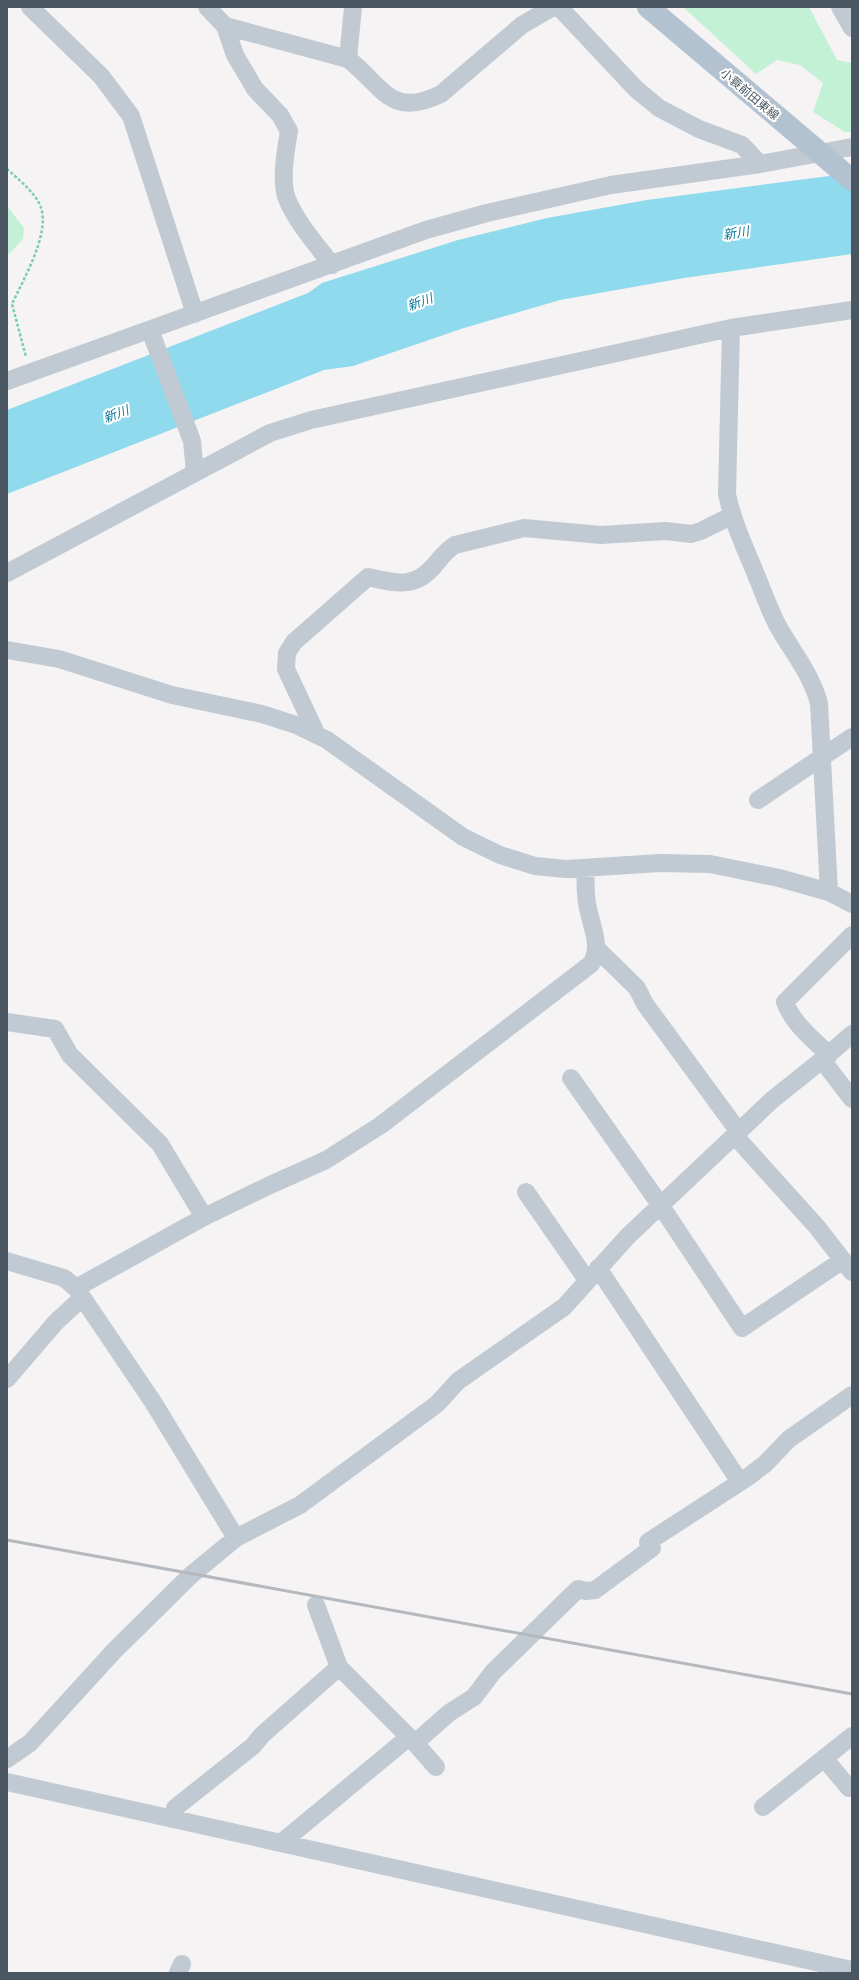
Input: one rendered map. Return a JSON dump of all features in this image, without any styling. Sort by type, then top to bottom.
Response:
[{"type":"main road","name":"小蓑前田東線","points":[[648,7],[852,180]]},
{"type":"street","points":[[30,7],[101,76],[131,116],[195,314]]},
{"type":"street","points":[[207,7],[225,26],[234,55],[255,89],[280,115],[289,131],[284,160],[287,198],[303,228],[332,265]]},
{"type":"street","points":[[348,59],[353,7]]},
{"type":"street","points":[[225,26],[348,59],[364,71],[380,90],[393,100],[426,102],[441,94],[522,25],[553,7]]},
{"type":"street","points":[[558,7],[636,89],[659,108],[699,129],[742,145],[760,164]]},
{"type":"street","points":[[840,7],[852,28]]},
{"type":"street","points":[[7,381],[30,372],[151,334],[195,314],[426,230],[488,213],[610,185],[822,155],[852,147]]},
{"type":"street","points":[[7,573],[270,433],[311,420],[732,328],[852,310]]},
{"type":"street","points":[[732,328],[727,488],[731,516],[779,627],[808,672],[815,688],[819,703],[829,892]]},
{"type":"street","points":[[151,334],[192,441],[195,473]]},
{"type":"street","points":[[317,735],[286,669],[287,653],[294,642],[368,577],[395,583],[413,582],[425,576],[449,549],[455,545],[524,528],[601,535],[666,531],[691,534],[731,516]]},
{"type":"street","points":[[7,650],[59,659],[172,695],[262,714],[296,725],[327,740],[463,837],[500,855],[535,866],[566,870],[660,863],[710,864],[779,878],[829,892],[852,904]]},
{"type":"street","points":[[758,800],[852,736]]},
{"type":"street","points":[[7,1379],[79,1293],[204,1218],[268,1186],[326,1160],[381,1125],[591,964],[596,957],[597,949],[587,903],[586,868]]},
{"type":"street","points":[[852,935],[785,1002],[789,1012],[826,1058],[852,1099]]},
{"type":"street","points":[[571,1078],[661,1206],[742,1328],[847,1266],[817,1227],[737,1134],[645,1004],[637,988],[597,949]]},
{"type":"street","points":[[7,1022],[55,1029],[70,1054],[160,1144],[204,1218]]},
{"type":"street","points":[[7,1759],[30,1743],[120,1646],[192,1575],[236,1538],[300,1505],[437,1404],[458,1381],[564,1308],[592,1274],[628,1236],[772,1100],[826,1058],[852,1034]]},
{"type":"street","points":[[526,1192],[592,1274],[740,1482]]},
{"type":"street","points":[[7,1261],[64,1278],[79,1293],[153,1402],[236,1538]]},
{"type":"street","points":[[281,1843],[412,1740],[474,1697],[493,1672],[578,1589],[586,1591],[595,1590],[652,1548],[648,1542],[765,1464],[794,1435],[852,1395]]},
{"type":"street","points":[[316,1605],[338,1667],[412,1740],[436,1767]]},
{"type":"street","points":[[172,1819],[175,1808],[253,1746],[262,1735],[338,1667]]},
{"type":"street","points":[[763,1807],[852,1736]]},
{"type":"street","points":[[824,1758],[849,1788],[852,1786]]},
{"type":"street","points":[[7,1782],[852,1970]]},
{"type":"path","points":[[7,169],[27,188],[41,208],[43,228],[28,270],[12,304],[30,372]]},
{"type":"green space","points":[[683,7],[809,7],[837,60],[852,63],[852,132],[845,132],[813,112],[823,83],[800,65],[777,60],[756,74]]},
{"type":"green space","points":[[7,206],[24,228],[23,239],[7,256]]},
{"type":"water","name":"新川","points":[[852,173],[852,254],[684,278],[560,300],[464,328],[353,366],[324,370],[7,494],[7,410],[308,293],[322,283],[458,240],[547,218],[647,200]]},
{"type":"railway","points":[[7,1540],[852,1694]]}]
